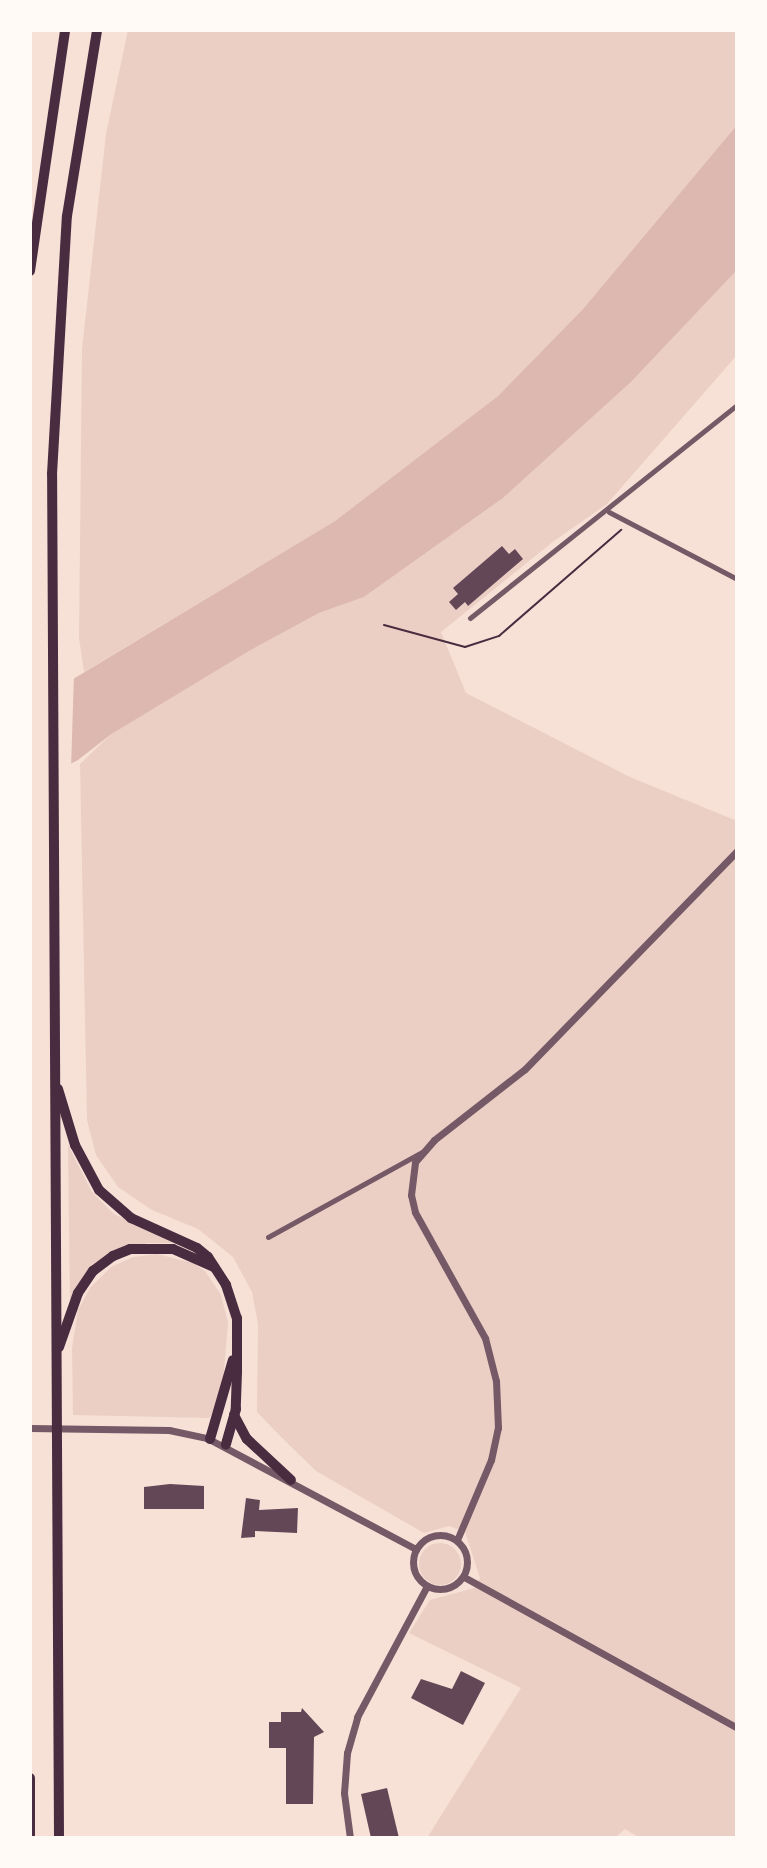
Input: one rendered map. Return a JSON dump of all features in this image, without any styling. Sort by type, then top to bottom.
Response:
[{"type":"highway","points":[[30,271],[65,30]]},
{"type":"highway","points":[[59,1838],[50,640],[58,325],[74,163],[97,30]]},
{"type":"highway","points":[[54,1078],[75,1145],[99,1190],[131,1218],[197,1248],[218,1269],[237,1318],[234,1415],[226,1445]]},
{"type":"highway","points":[[56,1360],[78,1293],[93,1271],[113,1256],[130,1249],[173,1248],[218,1269]]},
{"type":"highway","points":[[210,1439],[236,1350]]},
{"type":"highway","points":[[234,1415],[247,1439],[291,1480]]},
{"type":"highway","points":[[30,1778],[30,1838]]},
{"type":"street","points":[[470,618],[609,512],[621,496],[737,405]]},
{"type":"street","points":[[609,512],[737,579]]},
{"type":"street","points":[[268,1237],[423,1152],[525,1069],[737,851]]},
{"type":"street","points":[[423,1152],[412,1176],[415,1212],[485,1338],[496,1381],[498,1428],[491,1460],[457,1541]]},
{"type":"street","points":[[30,1428],[169,1430],[210,1439],[226,1445],[416,1549]]},
{"type":"street","points":[[430,1537],[457,1541],[468,1561],[464,1577],[451,1588],[427,1586],[414,1570],[416,1549],[430,1537]]},
{"type":"street","points":[[464,1577],[737,1728]]},
{"type":"street","points":[[350,1838],[344,1793],[347,1753],[357,1717],[427,1586]]},
{"type":"path","points":[[384,625],[465,647],[499,636],[630,522]]},
{"type":"shaded area","points":[[128,30],[737,30],[737,125],[583,309],[498,396],[335,521],[84,672],[79,638],[82,349],[106,134]]},
{"type":"shaded area","points":[[737,125],[737,270],[631,382],[503,498],[364,597],[319,613],[249,651],[110,735],[78,760],[30,785],[30,705],[335,521],[498,396],[583,309]]},
{"type":"shaded area","points":[[737,270],[737,355],[607,504],[554,541],[441,632],[466,693],[630,777],[737,821],[737,1838],[640,1838],[625,1829],[615,1838],[427,1838],[521,1688],[409,1633],[430,1600],[474,1588],[480,1578],[465,1532],[449,1526],[424,1533],[316,1471],[279,1435],[257,1412],[258,1324],[252,1292],[233,1257],[198,1229],[152,1210],[118,1187],[96,1155],[87,1120],[80,764],[110,735],[249,651],[319,613],[364,597],[503,498],[631,382]]},
{"type":"shaded area","points":[[68,1145],[92,1192],[114,1214],[174,1243],[148,1243],[116,1252],[70,1303]]},
{"type":"shaded area","points":[[157,1254],[193,1263],[205,1271],[221,1295],[228,1322],[223,1383],[214,1411],[209,1418],[73,1415],[72,1348],[78,1310],[90,1288],[111,1267],[133,1257]]},
{"type":"shaded area","points":[[440,1543],[455,1549],[461,1564],[455,1579],[440,1585],[425,1579],[419,1564],[425,1549]]},
{"type":"pier","points":[[74,674],[71,768],[30,789],[30,701]]},
{"type":"building","points":[[502,546],[509,554],[515,549],[523,559],[468,606],[465,602],[456,610],[449,602],[458,594],[453,588]]},
{"type":"building","points":[[170,1484],[204,1486],[204,1509],[144,1509],[144,1487]]},
{"type":"building","points":[[246,1498],[260,1500],[259,1510],[298,1508],[297,1533],[255,1531],[255,1537],[241,1538]]},
{"type":"building","points":[[461,1671],[485,1683],[463,1725],[411,1698],[421,1679],[452,1689]]},
{"type":"building","points":[[302,1708],[324,1732],[314,1737],[313,1804],[286,1804],[286,1748],[269,1748],[269,1722],[281,1722],[281,1712],[301,1712]]},
{"type":"building","points":[[387,1788],[399,1838],[371,1838],[361,1794]]}]
